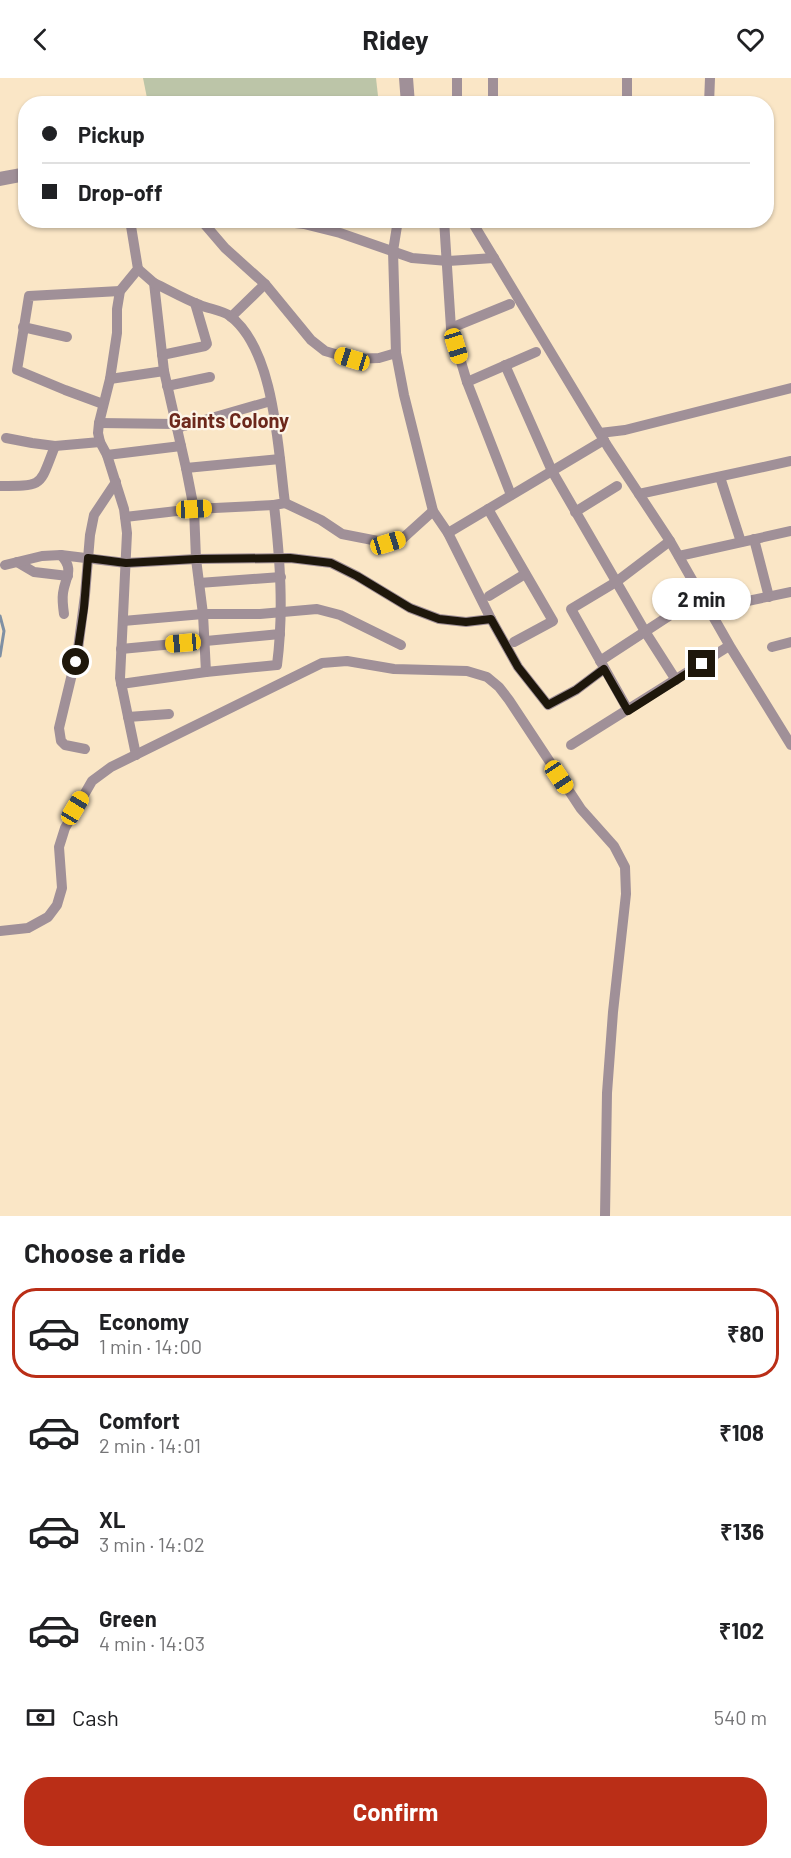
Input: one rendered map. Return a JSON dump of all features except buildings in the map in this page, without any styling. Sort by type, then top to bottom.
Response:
[{"type":"street","points":[[406,78],[407,96]]},
{"type":"street","points":[[457,78],[457,96]]},
{"type":"street","points":[[493,78],[493,96]]},
{"type":"street","points":[[627,78],[627,96]]},
{"type":"street","points":[[709,96],[710,78]]},
{"type":"street","points":[[0,178],[18,175]]},
{"type":"street","points":[[121,684],[277,665],[281,612],[280,459],[271,400],[258,351],[243,328],[231,317],[154,283],[138,269],[131,228]]},
{"type":"street","points":[[208,228],[225,248],[265,284],[311,340],[325,351],[352,359],[379,358],[396,352]]},
{"type":"street","points":[[322,228],[340,232],[412,258],[448,261],[494,258]]},
{"type":"street","points":[[397,228],[393,251],[396,352],[404,395],[433,511],[448,533],[518,667],[548,705],[576,690],[602,665],[645,630],[701,595]]},
{"type":"street","points":[[445,228],[451,328],[466,382],[512,495]]},
{"type":"street","points":[[476,228],[602,436],[670,541],[729,646],[791,745]]},
{"type":"street","points":[[136,755],[121,684],[127,534],[116,482],[107,454],[100,442],[99,423],[110,379],[120,291],[138,269]]},
{"type":"street","points":[[154,283],[164,372],[194,509],[206,672]]},
{"type":"street","points":[[231,317],[265,284]]},
{"type":"street","points":[[103,404],[17,370],[23,327],[29,296],[120,291]]},
{"type":"street","points":[[162,355],[207,344],[195,303]]},
{"type":"street","points":[[451,328],[510,304]]},
{"type":"street","points":[[23,327],[67,337]]},
{"type":"street","points":[[466,382],[536,352]]},
{"type":"street","points":[[505,365],[552,471],[676,680]]},
{"type":"street","points":[[110,379],[164,372]]},
{"type":"street","points":[[167,386],[210,377]]},
{"type":"street","points":[[448,533],[552,471],[602,436],[791,388]]},
{"type":"street","points":[[99,423],[176,426],[271,400]]},
{"type":"street","points":[[6,438],[55,446],[100,442]]},
{"type":"street","points":[[0,486],[30,486],[38,483],[55,446]]},
{"type":"street","points":[[107,454],[181,446]]},
{"type":"street","points":[[186,468],[280,459]]},
{"type":"street","points":[[639,494],[791,461]]},
{"type":"street","points":[[720,477],[741,542]]},
{"type":"street","points":[[85,749],[65,745],[61,741],[59,728],[78,649],[94,515],[116,482]]},
{"type":"street","points":[[575,512],[617,486]]},
{"type":"street","points":[[125,517],[194,509],[280,504],[321,520],[342,534],[388,543],[401,540],[433,511]]},
{"type":"street","points":[[488,509],[553,621],[514,642]]},
{"type":"street","points":[[679,556],[791,531]]},
{"type":"street","points":[[754,539],[769,597]]},
{"type":"street","points":[[628,711],[571,609],[616,582],[670,541]]},
{"type":"street","points":[[61,555],[67,561],[69,569],[63,591],[64,614]]},
{"type":"street","points":[[68,576],[34,572],[11,563],[42,556],[61,555],[126,563],[280,558],[331,563],[410,608],[439,619],[466,622],[491,619]]},
{"type":"street","points":[[489,596],[525,574]]},
{"type":"street","points":[[199,583],[280,577]]},
{"type":"street","points":[[709,609],[791,592]]},
{"type":"street","points":[[123,621],[203,614],[316,609],[340,615],[401,645]]},
{"type":"street","points":[[122,648],[279,634]]},
{"type":"street","points":[[772,647],[791,642]]},
{"type":"street","points":[[571,745],[729,646]]},
{"type":"street","points":[[0,931],[28,928],[48,916],[57,904],[62,888],[59,847],[65,828],[92,781],[111,767],[322,663],[347,661],[426,672],[466,671],[487,677],[499,687],[581,809],[614,846],[626,867],[626,894],[607,1094],[605,1216]]},
{"type":"street","points":[[128,717],[169,714]]},
{"type":"green space","points":[[143,78],[376,78],[378,96],[147,96]]},
{"type":"waterway","points":[[0,616],[4,631],[0,656]]},
{"type":"district","name":"Gaints Colony","points":[[229,421]]},
{"type":"route","points":[[76,662],[88,558],[126,563],[196,559],[290,558],[331,563],[410,608],[439,619],[466,622],[491,619],[518,667],[548,705],[576,690],[604,669],[628,711],[702,664]]}]
